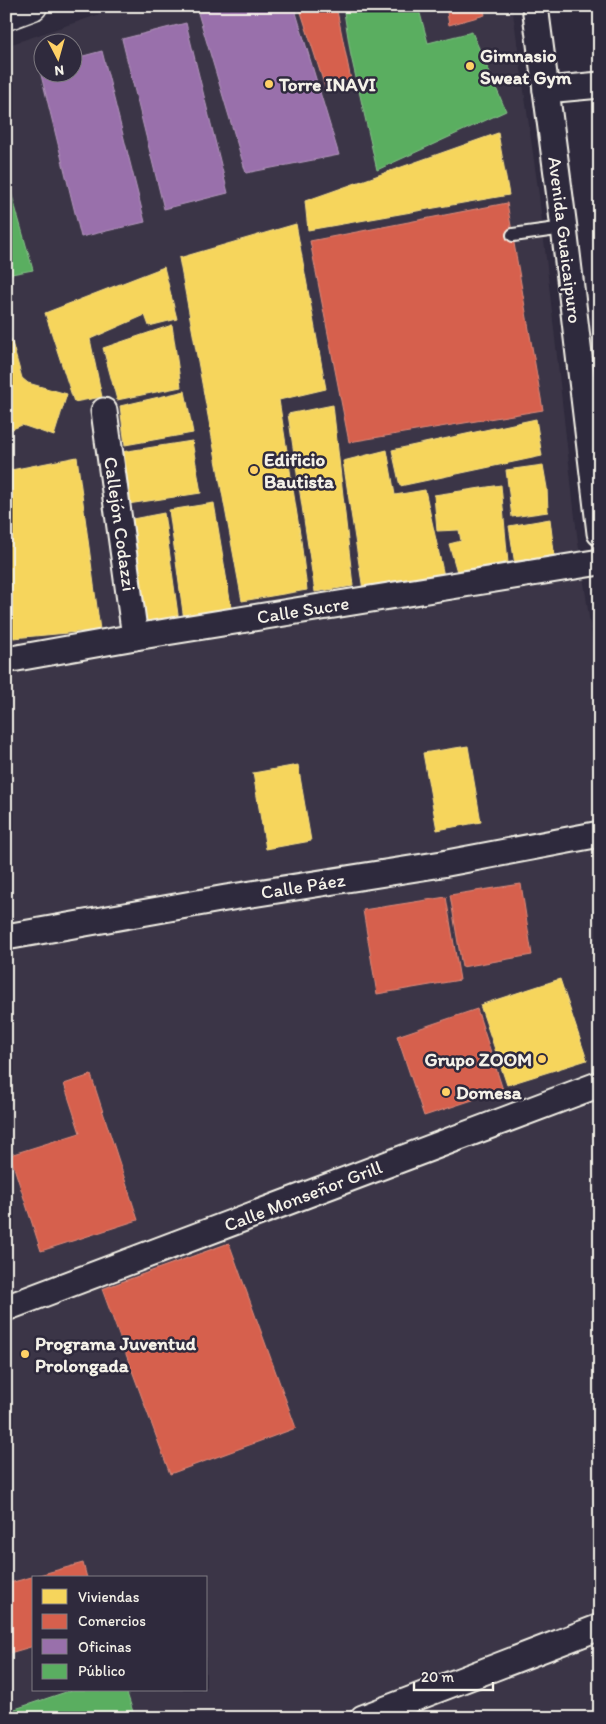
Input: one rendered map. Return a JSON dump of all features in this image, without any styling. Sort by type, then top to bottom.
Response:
[{"type":"main road","points":[[6,16],[33,6]]},
{"type":"street","name":"Avenida Guaicaipuro","points":[[535,6],[564,228],[589,353],[600,533]]},
{"type":"street","points":[[546,90],[600,85]]},
{"type":"street","name":"Callejón Codazzi","points":[[104,411],[135,637]]},
{"type":"street","name":"Calle Sucre","points":[[6,660],[135,637],[600,562]]},
{"type":"street","name":"Calle Páez","points":[[6,937],[226,898],[442,864],[600,834]]},
{"type":"street","name":"Calle Monseñor Grill","points":[[6,1308],[600,1084]]},
{"type":"street","points":[[363,1718],[600,1627]]},
{"type":"lane","points":[[513,236],[564,228]]},
{"type":"shaded area","points":[[124,6],[512,6],[539,196],[577,535],[600,693],[600,1718],[6,1718],[6,46],[32,37],[32,82],[82,82],[82,32],[47,32]]},
{"type":"building: Viviendas","points":[[498,133],[509,195],[308,230],[305,201]]},
{"type":"building: Viviendas","name":"Edificio Bautista","points":[[296,224],[326,389],[279,400],[307,590],[242,601],[179,258]]},
{"type":"building: Viviendas","points":[[164,267],[177,319],[149,326],[145,315],[90,339],[102,397],[74,402],[45,313]]},
{"type":"building: Viviendas","points":[[172,325],[181,387],[117,400],[103,348]]},
{"type":"building: Viviendas","points":[[11,339],[22,378],[28,383],[67,394],[54,436],[22,425],[6,433],[6,340]]},
{"type":"building: Viviendas","points":[[185,391],[193,433],[125,445],[120,406]]},
{"type":"building: Viviendas","points":[[333,405],[353,586],[315,592],[288,414]]},
{"type":"building: Viviendas","points":[[536,419],[542,456],[400,486],[392,450]]},
{"type":"building: Viviendas","points":[[192,441],[201,493],[128,504],[121,452]]},
{"type":"building: Viviendas","points":[[387,450],[395,495],[425,490],[444,576],[363,590],[343,461]]},
{"type":"building: Viviendas","points":[[77,457],[100,630],[13,638],[6,588],[6,471]]},
{"type":"building: Viviendas","points":[[543,465],[547,488],[548,512],[512,517],[506,470]]},
{"type":"building: Viviendas","points":[[501,485],[508,563],[457,572],[449,544],[461,541],[459,530],[437,531],[434,495]]},
{"type":"building: Viviendas","points":[[214,503],[232,612],[184,620],[169,510]]},
{"type":"building: Viviendas","points":[[164,513],[179,622],[140,626],[127,520]]},
{"type":"building: Viviendas","points":[[550,519],[555,560],[515,565],[509,526]]},
{"type":"building: Viviendas","points":[[468,746],[481,822],[437,830],[423,753]]},
{"type":"building: Viviendas","points":[[298,765],[311,841],[266,849],[253,773]]},
{"type":"building: Viviendas","points":[[560,979],[587,1060],[507,1085],[480,1005]]},
{"type":"building: Comercios","points":[[299,6],[336,6],[351,80],[325,87]]},
{"type":"building: Comercios","points":[[446,6],[483,6],[485,15],[449,25]]},
{"type":"building: Comercios","points":[[507,203],[543,410],[349,442],[310,241]]},
{"type":"building: Comercios","points":[[521,884],[532,955],[462,967],[450,895]]},
{"type":"building: Comercios","points":[[446,897],[460,980],[377,994],[363,910]]},
{"type":"building: Comercios","points":[[477,1009],[503,1090],[424,1116],[397,1036]]},
{"type":"building: Comercios","points":[[91,1075],[138,1220],[41,1251],[10,1155],[80,1133],[64,1084]]},
{"type":"building: Comercios","points":[[229,1243],[296,1428],[170,1474],[102,1289]]},
{"type":"building: Comercios","points":[[83,1563],[86,1576],[35,1576]]},
{"type":"building: Comercios","points":[[32,1577],[32,1647],[6,1654],[6,1584]]},
{"type":"building: Oficinas","name":"Torre INAVI","points":[[220,6],[294,6],[339,155],[246,173],[198,13]]},
{"type":"building: Oficinas","points":[[186,23],[228,193],[164,209],[122,39]]},
{"type":"building: Oficinas","points":[[102,51],[145,222],[81,237],[43,82],[82,82],[82,56]]},
{"type":"building: Público","points":[[343,6],[418,6],[428,43],[472,32],[506,111],[377,170],[351,56]]},
{"type":"building: Público","points":[[6,174],[33,270],[6,275]]},
{"type":"building: Público","points":[[66,1692],[127,1692],[135,1718],[11,1718],[9,1711]]},
{"type":"place","name":"Gimnasio Sweat Gym","points":[[470,66]]},
{"type":"place","name":"Torre INAVI","points":[[269,84]]},
{"type":"place","name":"Edificio Bautista","points":[[254,470]]},
{"type":"place","name":"Grupo ZOOM","points":[[542,1059]]},
{"type":"place","name":"Domesa","points":[[446,1092]]},
{"type":"place","name":"Programa Juventud Prolongada","points":[[25,1354]]}]
